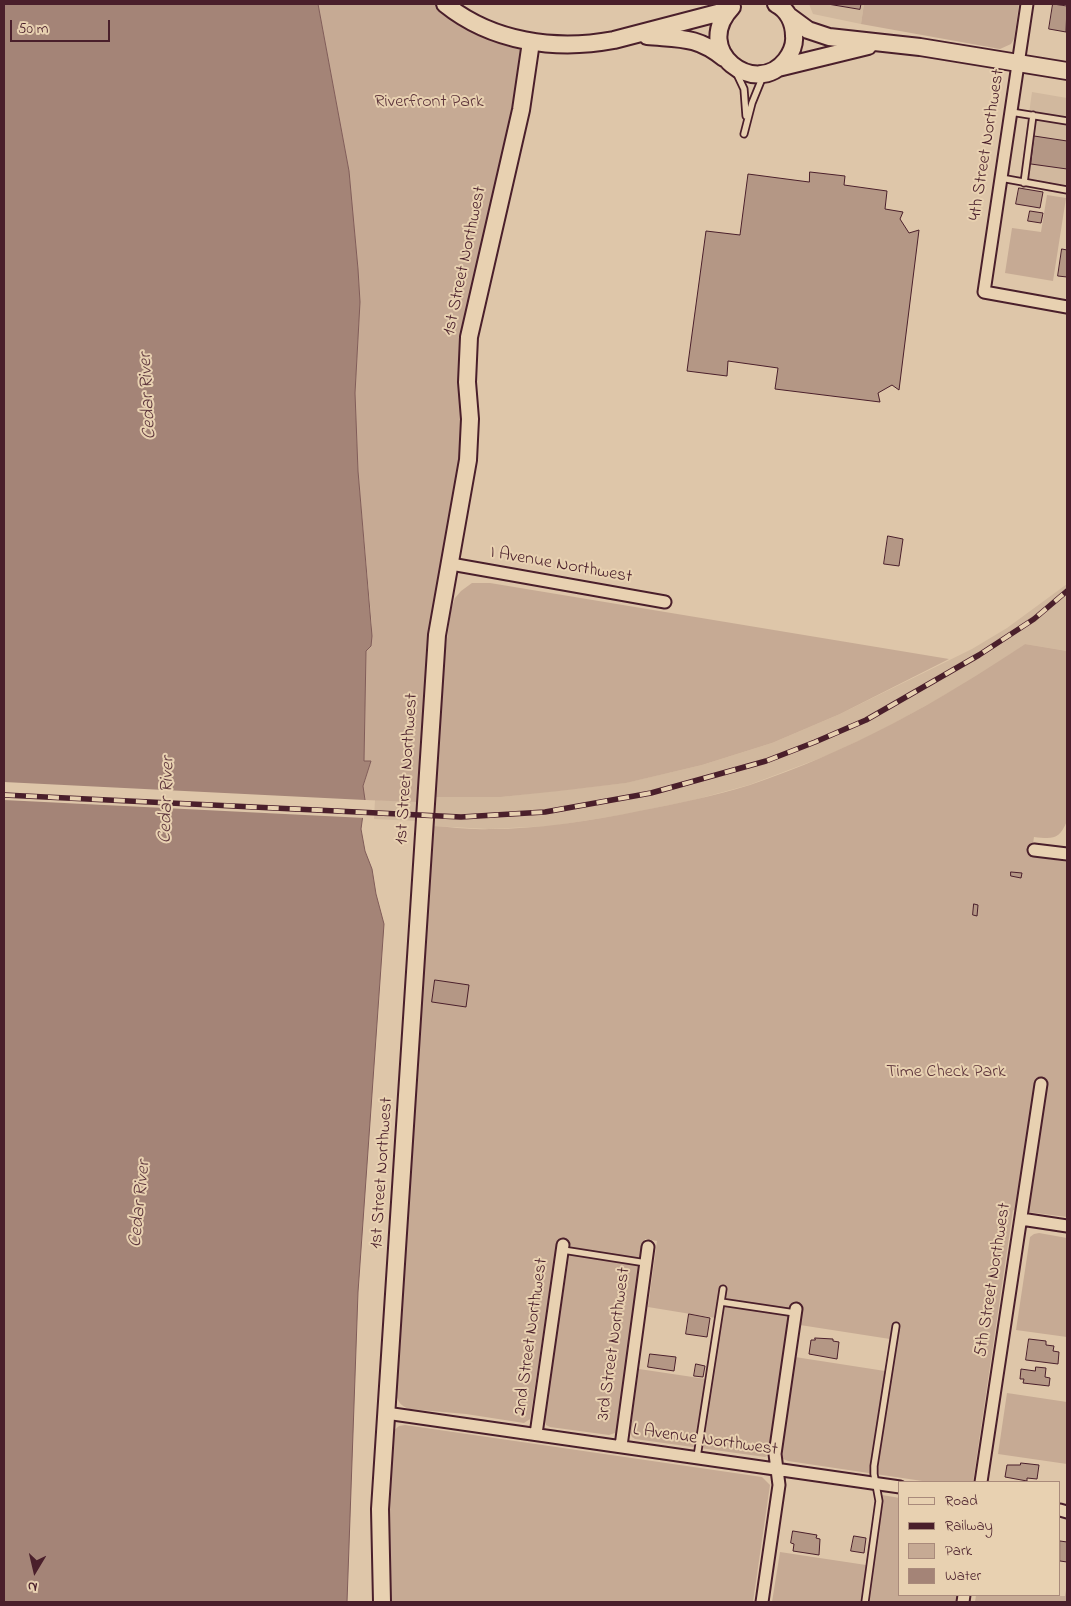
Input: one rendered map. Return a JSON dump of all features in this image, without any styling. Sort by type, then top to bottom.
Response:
[{"type":"street","points":[[445,4],[460,16],[498,34],[531,42],[573,44],[595,43],[632,35],[733,7]]},
{"type":"street","name":"4th Street Northwest","points":[[1028,4],[984,292],[1067,307]]},
{"type":"street","points":[[729,62],[720,48],[718,36],[725,14],[733,7]]},
{"type":"street","points":[[781,7],[808,30],[828,37],[854,41],[884,42],[1067,71]]},
{"type":"street","points":[[770,71],[782,65],[790,54],[795,42],[794,28],[781,7]]},
{"type":"street","points":[[632,35],[695,41],[710,46],[745,73],[758,74],[884,42]]},
{"type":"street","name":"1st Street Northwest","points":[[382,1602],[380,1509],[437,635],[468,460],[470,419],[467,382],[469,337],[520,110],[531,42]]},
{"type":"street","name":"I Avenue Northwest","points":[[451,564],[665,602]]},
{"type":"street","points":[[1034,850],[1067,854]]},
{"type":"street","name":"5th Street Northwest","points":[[982,1481],[1041,1084]]},
{"type":"street","points":[[1021,1219],[1067,1226]]},
{"type":"street","name":"3rd Street Northwest","points":[[621,1446],[648,1247]]},
{"type":"street","name":"2nd Street Northwest","points":[[536,1434],[563,1248]]},
{"type":"street","points":[[762,1602],[779,1485],[775,1460],[776,1446],[796,1311]]},
{"type":"street","name":"L Avenue Northwest","points":[[386,1413],[898,1486]]},
{"type":"lane","points":[[729,62],[744,89],[746,120]]},
{"type":"lane","points":[[744,134],[746,120],[756,90],[770,71]]},
{"type":"lane","points":[[1011,112],[1067,121]]},
{"type":"lane","points":[[1024,182],[1033,115]]},
{"type":"lane","points":[[1001,178],[1067,190]]},
{"type":"lane","points":[[563,1248],[646,1263]]},
{"type":"lane","points":[[697,1457],[723,1289]]},
{"type":"lane","points":[[721,1302],[796,1311]]},
{"type":"lane","points":[[865,1602],[879,1501],[874,1466],[896,1326]]},
{"type":"shaded area","points":[[809,4],[864,4],[861,24],[813,14]]},
{"type":"shaded area","points":[[1032,92],[1067,98],[1067,186],[1020,178]]},
{"type":"shaded area","points":[[1067,584],[1067,651],[1025,644],[983,673],[936,700],[880,731],[826,756],[749,785],[694,800],[621,815],[552,826],[488,829],[433,826],[435,797],[501,797],[625,783],[702,765],[772,743],[840,714],[972,649],[1007,628]]},
{"type":"shaded area","points":[[375,800],[417,802],[416,821],[374,819]]},
{"type":"green space","name":"Riverfront Park","points":[[318,4],[445,4],[531,42],[475,303],[468,457],[430,731],[417,802],[365,800],[363,787],[371,762],[364,761],[366,651],[372,627],[358,471],[355,393],[360,302],[349,171]]},
{"type":"green space","points":[[864,4],[1019,4],[1014,39],[1011,44],[1000,49],[861,24]]},
{"type":"green space","points":[[1047,195],[1066,198],[1053,281],[1005,273],[1012,228],[1041,232]]},
{"type":"green space","points":[[472,583],[490,583],[949,659],[840,714],[772,743],[702,765],[626,783],[501,797],[435,797],[441,684],[451,610],[455,598]]},
{"type":"green space","name":"Time Check Park","points":[[1025,644],[1067,651],[1067,821],[1061,832],[1055,837],[1034,837],[1031,856],[1067,862],[1067,1217],[1013,1210],[973,1481],[922,1481],[783,1459],[781,1449],[795,1357],[885,1371],[890,1339],[800,1325],[802,1309],[791,1307],[768,1455],[765,1457],[635,1439],[632,1437],[630,1432],[639,1369],[706,1379],[715,1318],[648,1307],[657,1241],[645,1239],[615,1433],[609,1435],[546,1425],[544,1416],[571,1245],[557,1242],[530,1419],[524,1423],[466,1414],[409,1409],[402,1405],[396,1394],[433,826],[482,829],[527,828],[565,824],[667,806],[750,785],[822,757],[892,724],[993,665]]},
{"type":"green space","points":[[1039,1233],[1067,1238],[1067,1337],[1016,1330],[1030,1237]]},
{"type":"green space","points":[[1007,1393],[1067,1402],[1067,1464],[998,1454]]},
{"type":"green space","points":[[405,1425],[762,1477],[770,1485],[753,1602],[391,1602],[387,1527],[392,1432],[399,1426]]},
{"type":"green space","points":[[876,1494],[898,1498],[898,1596],[957,1596],[956,1602],[772,1602],[780,1552],[866,1565]]},
{"type":"green space","points":[[1067,1584],[1067,1602],[975,1602],[976,1596],[1065,1596]]},
{"type":"water","name":"Cedar River","points":[[4,4],[318,4],[349,171],[358,269],[360,302],[355,393],[358,471],[372,636],[371,646],[366,651],[364,761],[371,761],[363,786],[365,800],[361,829],[384,924],[358,1292],[347,1602],[4,1602]]},
{"type":"pier","points":[[4,782],[367,800],[365,818],[4,800]]},
{"type":"building","points":[[828,4],[861,4],[860,9]]},
{"type":"building","points":[[1053,4],[1067,6],[1066,32],[1049,29]]},
{"type":"building","points":[[1034,136],[1067,141],[1067,169],[1031,164]]},
{"type":"building","points":[[810,172],[845,176],[844,185],[887,191],[885,209],[903,212],[900,219],[909,233],[919,230],[899,390],[892,385],[878,393],[880,402],[775,389],[778,368],[728,361],[727,376],[687,371],[706,231],[740,235],[748,174],[809,182]]},
{"type":"building","points":[[1019,188],[1043,192],[1040,208],[1016,204]]},
{"type":"building","points":[[1030,211],[1043,213],[1041,223],[1028,221]]},
{"type":"building","points":[[1062,249],[1067,250],[1067,277],[1058,276]]},
{"type":"building","points":[[888,536],[903,539],[899,566],[884,564]]},
{"type":"building","points":[[1011,872],[1022,873],[1021,878],[1011,876]]},
{"type":"building","points":[[974,904],[978,905],[977,916],[973,915]]},
{"type":"building","points":[[435,980],[469,985],[466,1007],[432,1002]]},
{"type":"building","points":[[689,1314],[710,1318],[707,1337],[686,1334]]},
{"type":"building","points":[[815,1338],[833,1339],[833,1341],[839,1342],[837,1359],[809,1354],[811,1340],[815,1340]]},
{"type":"building","points":[[1029,1339],[1046,1341],[1046,1345],[1054,1346],[1053,1351],[1059,1352],[1058,1364],[1026,1360]]},
{"type":"building","points":[[650,1354],[676,1357],[674,1371],[648,1367]]},
{"type":"building","points":[[696,1364],[705,1366],[703,1377],[694,1376]]},
{"type":"building","points":[[1036,1367],[1046,1368],[1045,1377],[1050,1378],[1049,1386],[1023,1383],[1024,1379],[1020,1379],[1021,1369],[1035,1371]]},
{"type":"building","points":[[1021,1463],[1039,1465],[1037,1479],[1027,1478],[1027,1481],[1005,1477],[1007,1465],[1020,1465]]},
{"type":"building","points":[[793,1531],[817,1535],[816,1538],[820,1539],[819,1555],[793,1551],[794,1544],[791,1543]]},
{"type":"building","points":[[854,1536],[866,1538],[864,1553],[851,1551]]},
{"type":"building","points":[[1061,1541],[1067,1542],[1067,1562],[1061,1561]]},
{"type":"railway","points":[[4,795],[461,817],[545,812],[651,793],[766,761],[866,720],[979,655],[1034,619],[1067,591]]}]
